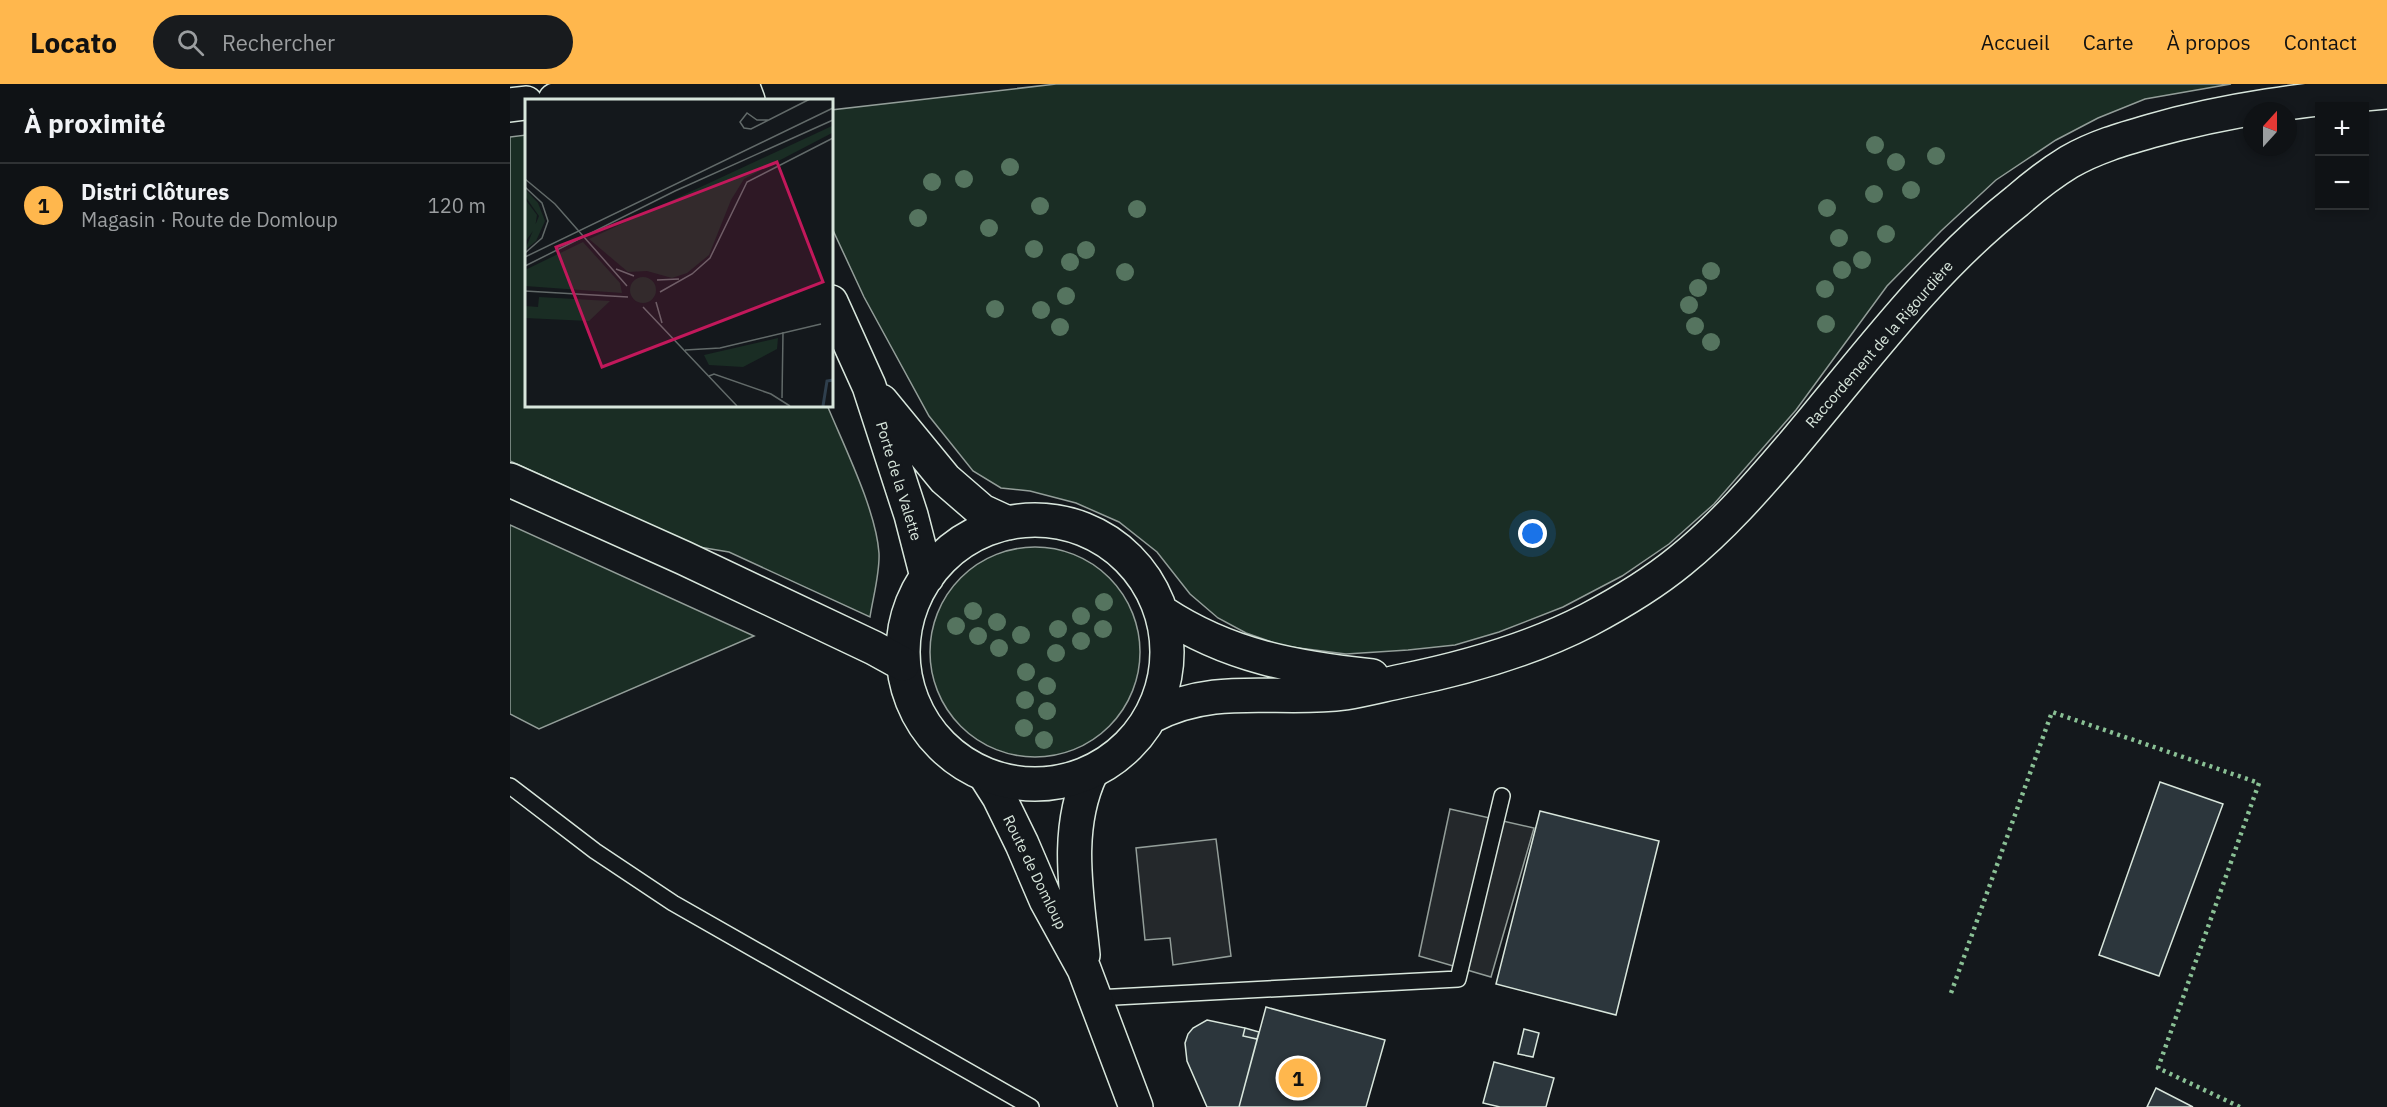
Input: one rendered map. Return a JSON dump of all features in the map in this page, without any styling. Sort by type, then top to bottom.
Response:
[{"type":"main road","points":[[566,99],[721,84]]},
{"type":"main road","points":[[742,84],[748,99]]},
{"type":"main road","name":"Raccordement de la Rigourdière","points":[[1152,716],[1173,705],[1204,697],[1343,693],[1410,680],[1474,664],[1552,636],[1621,601],[1680,561],[1707,537],[1769,472],[1894,322],[1950,261],[1990,222],[2070,162],[2107,144],[2192,119],[2257,107],[2387,92]]},
{"type":"main road","points":[[510,105],[525,103]]},
{"type":"main road","name":"Porte de la Valette","points":[[832,304],[869,386],[911,515],[927,577]]},
{"type":"main road","name":"Porte de la Valette","points":[[869,386],[945,479],[982,511],[1008,523]]},
{"type":"main road","points":[[510,480],[684,558],[903,664]]},
{"type":"main road","points":[[1030,520],[1073,525],[1112,544],[1128,558],[1149,584],[1163,613],[1168,644],[1167,676],[1152,716],[1127,749],[1091,773],[1071,780],[1050,784],[1017,783],[985,775],[950,754],[923,723],[906,685],[903,664],[904,637],[910,610],[927,577],[954,548],[980,532],[1008,523],[1030,520]]},
{"type":"main road","name":"Raccordement de la Rigourdière","points":[[1163,613],[1180,624],[1221,643],[1279,663],[1410,680]]},
{"type":"main road","name":"Route de Domloup","points":[[1090,983],[1074,861],[1076,824],[1081,796],[1091,773]]},
{"type":"main road","name":"Route de Domloup","points":[[985,775],[999,797],[1046,900],[1090,983],[1136,1107]]},
{"type":"lane","points":[[510,786],[595,851],[643,884],[1031,1107]]},
{"type":"lane","points":[[1090,983],[1458,979],[1502,796]]},
{"type":"green space","points":[[1056,84],[2231,84],[2145,99],[2098,118],[2056,140],[1996,180],[1887,286],[1796,410],[1714,504],[1669,544],[1622,576],[1563,607],[1499,632],[1455,645],[1346,654],[1283,646],[1246,633],[1218,618],[1190,594],[1157,552],[1119,522],[1076,503],[1030,491],[1001,488],[973,471],[929,416],[864,297],[832,228],[832,110]]},
{"type":"green space","points":[[525,135],[525,406],[827,406],[866,498],[877,536],[878,569],[870,617],[729,552],[699,547],[510,461],[510,137]]},
{"type":"green space","points":[[510,525],[754,636],[539,729],[510,714]]},
{"type":"green space","points":[[1025,547],[1045,547],[1066,551],[1085,559],[1116,585],[1128,602],[1136,621],[1140,652],[1136,683],[1128,702],[1102,733],[1085,745],[1066,753],[1045,757],[1025,757],[1004,753],[985,745],[954,719],[942,702],[934,683],[930,662],[930,642],[934,621],[942,602],[968,571],[985,559],[1004,551]]},
{"type":"shaded area","points":[[1450,809],[1534,828],[1491,977],[1419,956]]},
{"type":"shaded area","points":[[1216,839],[1231,956],[1173,965],[1170,938],[1145,940],[1136,848]]},
{"type":"building","points":[[2160,782],[2223,804],[2159,976],[2099,955]]},
{"type":"building","points":[[1540,811],[1659,841],[1616,1015],[1496,984]]},
{"type":"building","points":[[1266,1007],[1385,1040],[1366,1107],[1239,1107]]},
{"type":"building","points":[[1207,1020],[1245,1028],[1243,1036],[1257,1039],[1259,1032],[1239,1107],[1207,1107],[1187,1061],[1185,1043],[1188,1034],[1193,1028]]},
{"type":"building","points":[[1245,1028],[1259,1032],[1257,1039],[1243,1036]]},
{"type":"building","points":[[1524,1029],[1539,1033],[1533,1057],[1518,1054]]},
{"type":"building","points":[[1494,1062],[1554,1078],[1546,1107],[1500,1107],[1483,1103]]},
{"type":"building","points":[[2156,1088],[2193,1107],[2147,1107]]},
{"type":"hedge","points":[[1951,993],[2052,712],[2259,783],[2158,1068],[2240,1107]]},
{"type":"place","name":"Distri Clôtures","points":[[1298,1078]]}]
